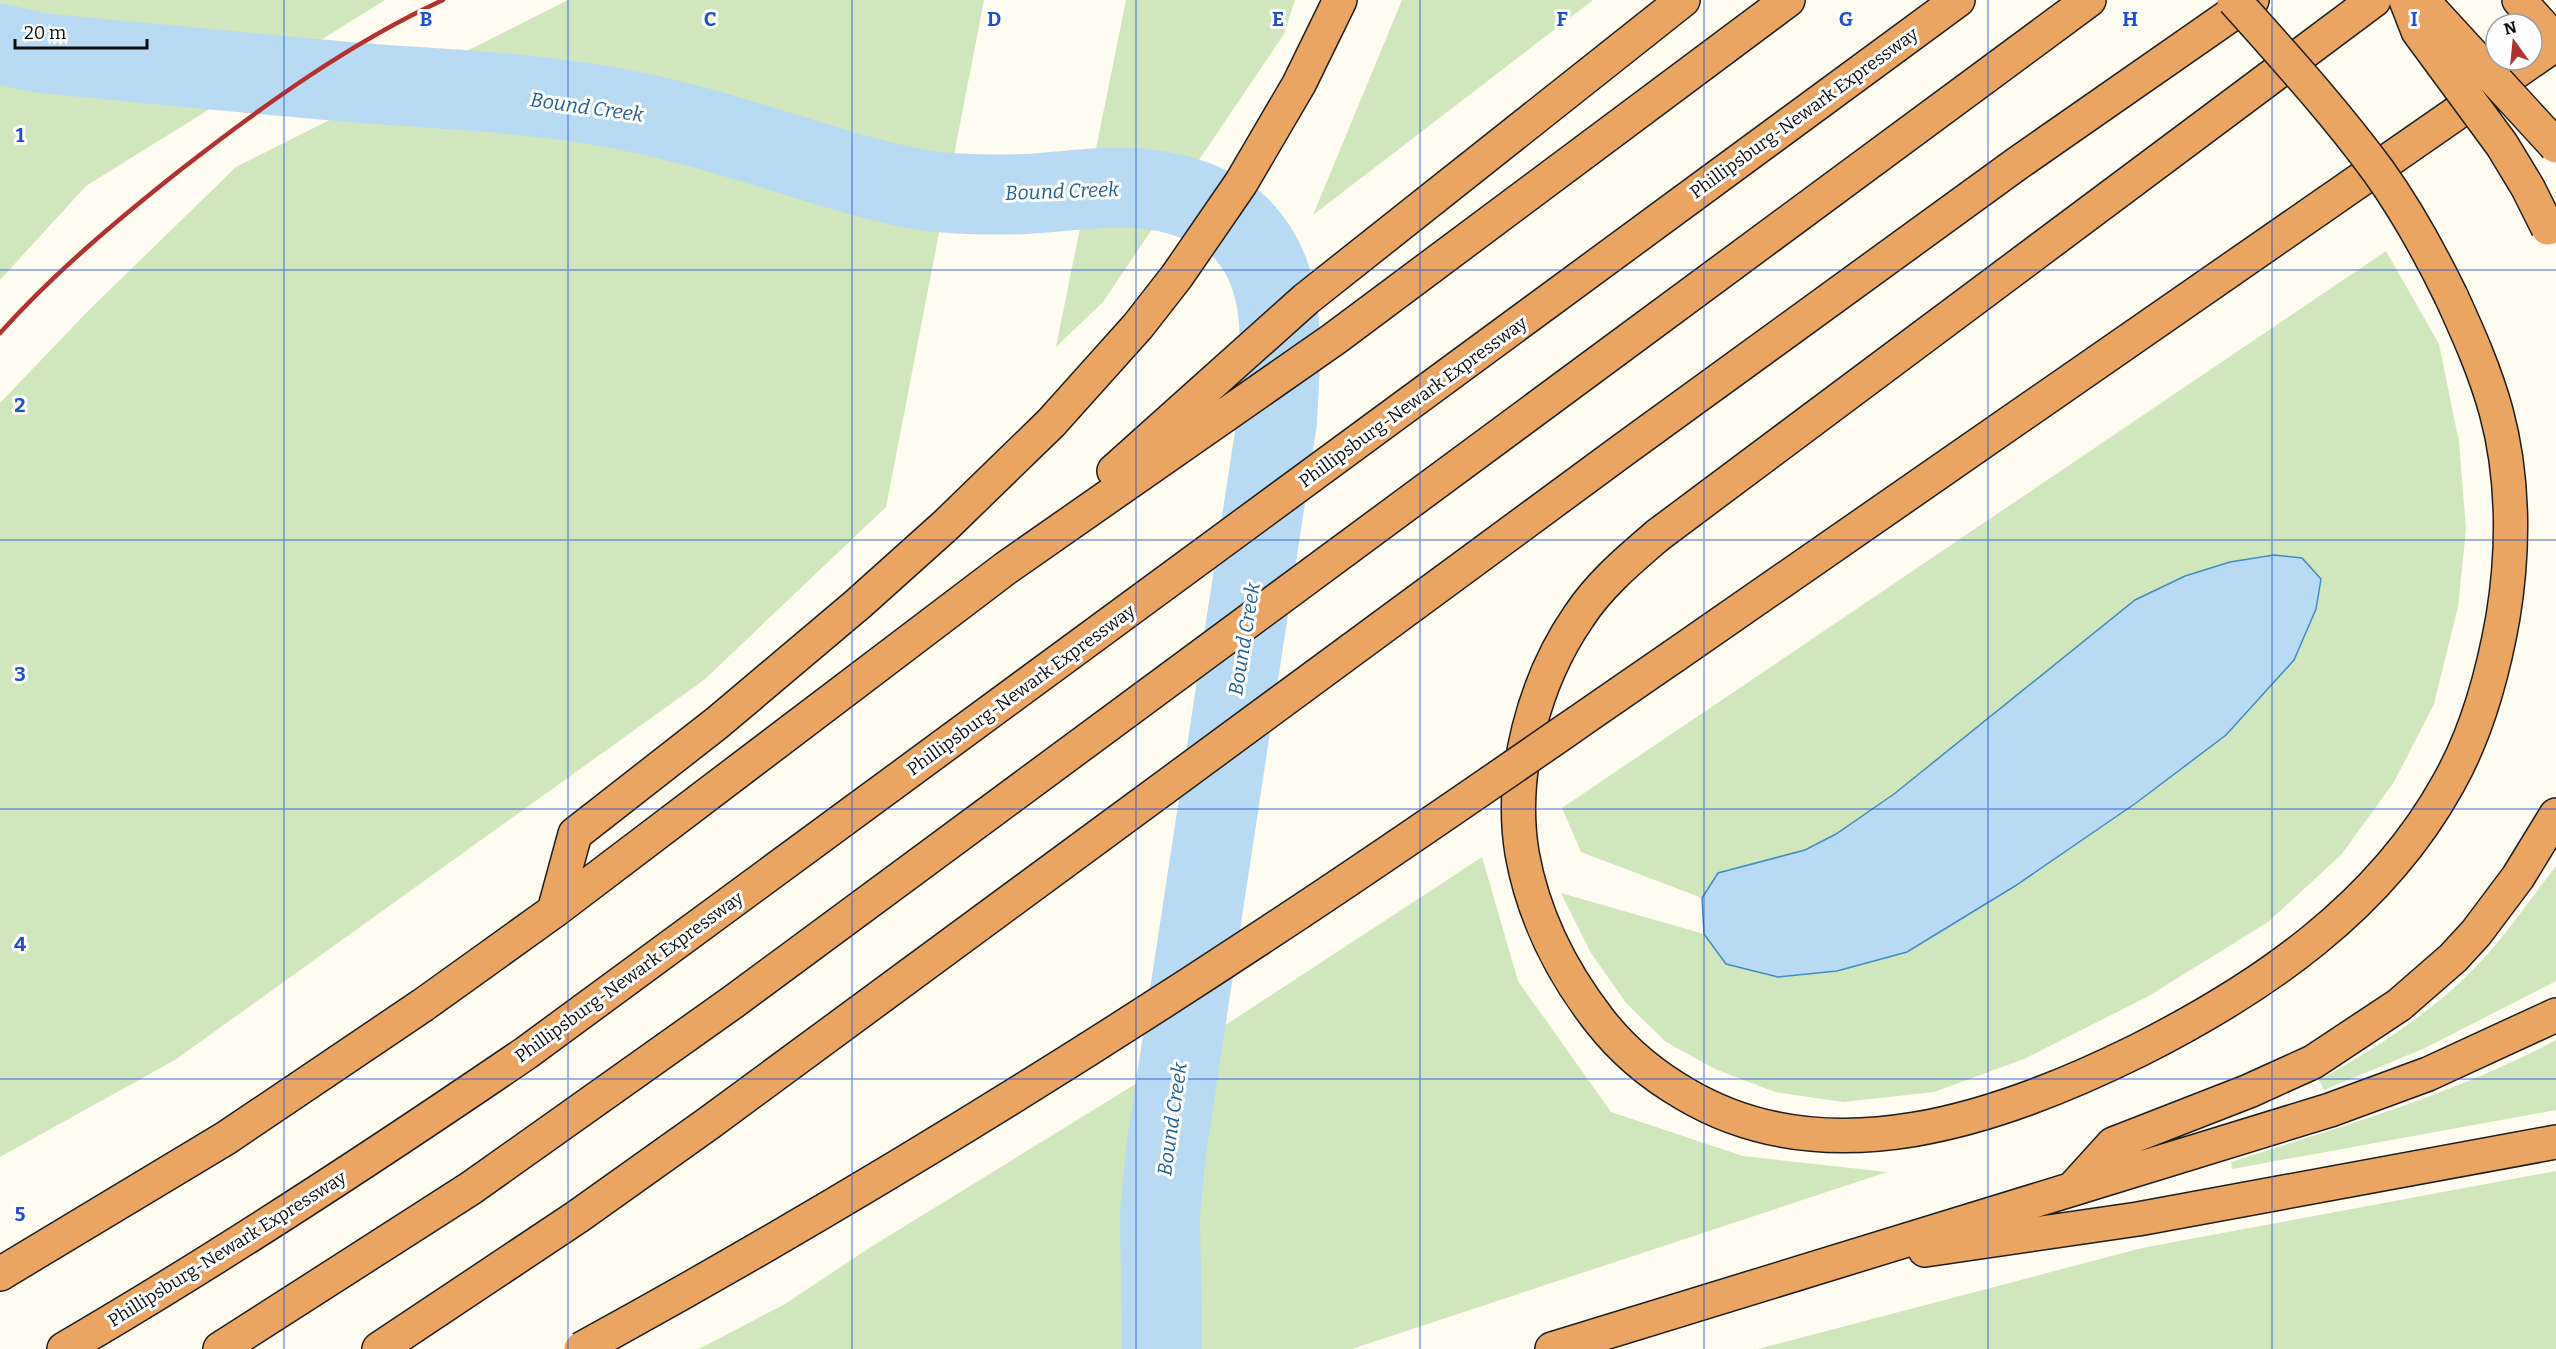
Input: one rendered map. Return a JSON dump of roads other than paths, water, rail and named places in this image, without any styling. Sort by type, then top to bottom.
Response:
[{"type":"highway","points":[[554,912],[575,834],[717,723],[858,604],[946,525],[1051,423],[1138,326],[1177,276],[1242,183],[1299,84],[1340,0]]},
{"type":"highway","points":[[1006,568],[1306,299],[1683,0]]},
{"type":"highway","points":[[0,1274],[155,1183],[291,1096],[554,912],[1006,568],[1334,339],[1788,0]]},
{"type":"highway","name":"Phillipsburg-Newark Expressway","points":[[64,1349],[258,1232],[526,1053],[1958,0]]},
{"type":"highway","points":[[220,1349],[471,1188],[601,1096],[864,906],[2089,0]]},
{"type":"highway","points":[[2234,0],[2328,107],[2381,174],[2429,251],[2451,296],[2485,376],[2498,415],[2505,461],[2511,531],[2509,569],[2496,653],[2483,700],[2448,784],[2392,863],[2364,896],[2294,958],[2214,1010],[2121,1059],[2072,1080],[1984,1112],[1896,1133],[1865,1136],[1800,1134],[1767,1128],[1732,1117],[1698,1102],[1635,1059],[1609,1033],[1587,1005],[1549,941],[1526,875],[1520,838],[1519,802],[1522,766],[1531,724],[1546,679],[1577,618],[1600,589],[1658,535],[2374,0]]},
{"type":"highway","points":[[379,1349],[577,1217],[690,1136],[2008,170],[2252,0]]},
{"type":"highway","points":[[2406,0],[2418,31],[2502,146],[2528,188],[2552,236]]},
{"type":"highway","points":[[2422,0],[2556,146]]},
{"type":"highway","points":[[581,1349],[868,1184],[1137,1019],[1348,880],[2556,42],[2519,0]]},
{"type":"highway","points":[[2073,1188],[2113,1144],[2313,1062],[2399,1005],[2453,958],[2476,933],[2518,877],[2556,815]]},
{"type":"highway","points":[[1552,1349],[2380,1093],[2478,1053],[2556,1015]]},
{"type":"highway","points":[[1816,1266],[2138,1219],[2556,1143]]},
{"type":"water","points":[[2274,555],[2302,558],[2321,579],[2316,609],[2294,660],[2226,735],[2136,803],[2015,886],[1907,952],[1837,971],[1778,977],[1726,964],[1704,934],[1702,898],[1718,873],[1805,850],[1836,834],[1894,794],[2135,600],[2185,576],[2230,562]]},
{"type":"waterway","name":"Bound Creek","points":[[0,44],[40,53],[322,80],[509,94],[597,105],[716,132],[836,169],[905,187],[935,192],[999,195],[1109,188],[1150,189],[1171,193],[1213,208],[1232,220],[1251,240],[1265,263],[1278,313],[1280,367],[1277,421],[1166,1150],[1160,1214],[1162,1349]]},
{"type":"railway","points":[[0,333],[86,248],[210,147],[274,100],[339,57],[373,36],[443,0]]}]
